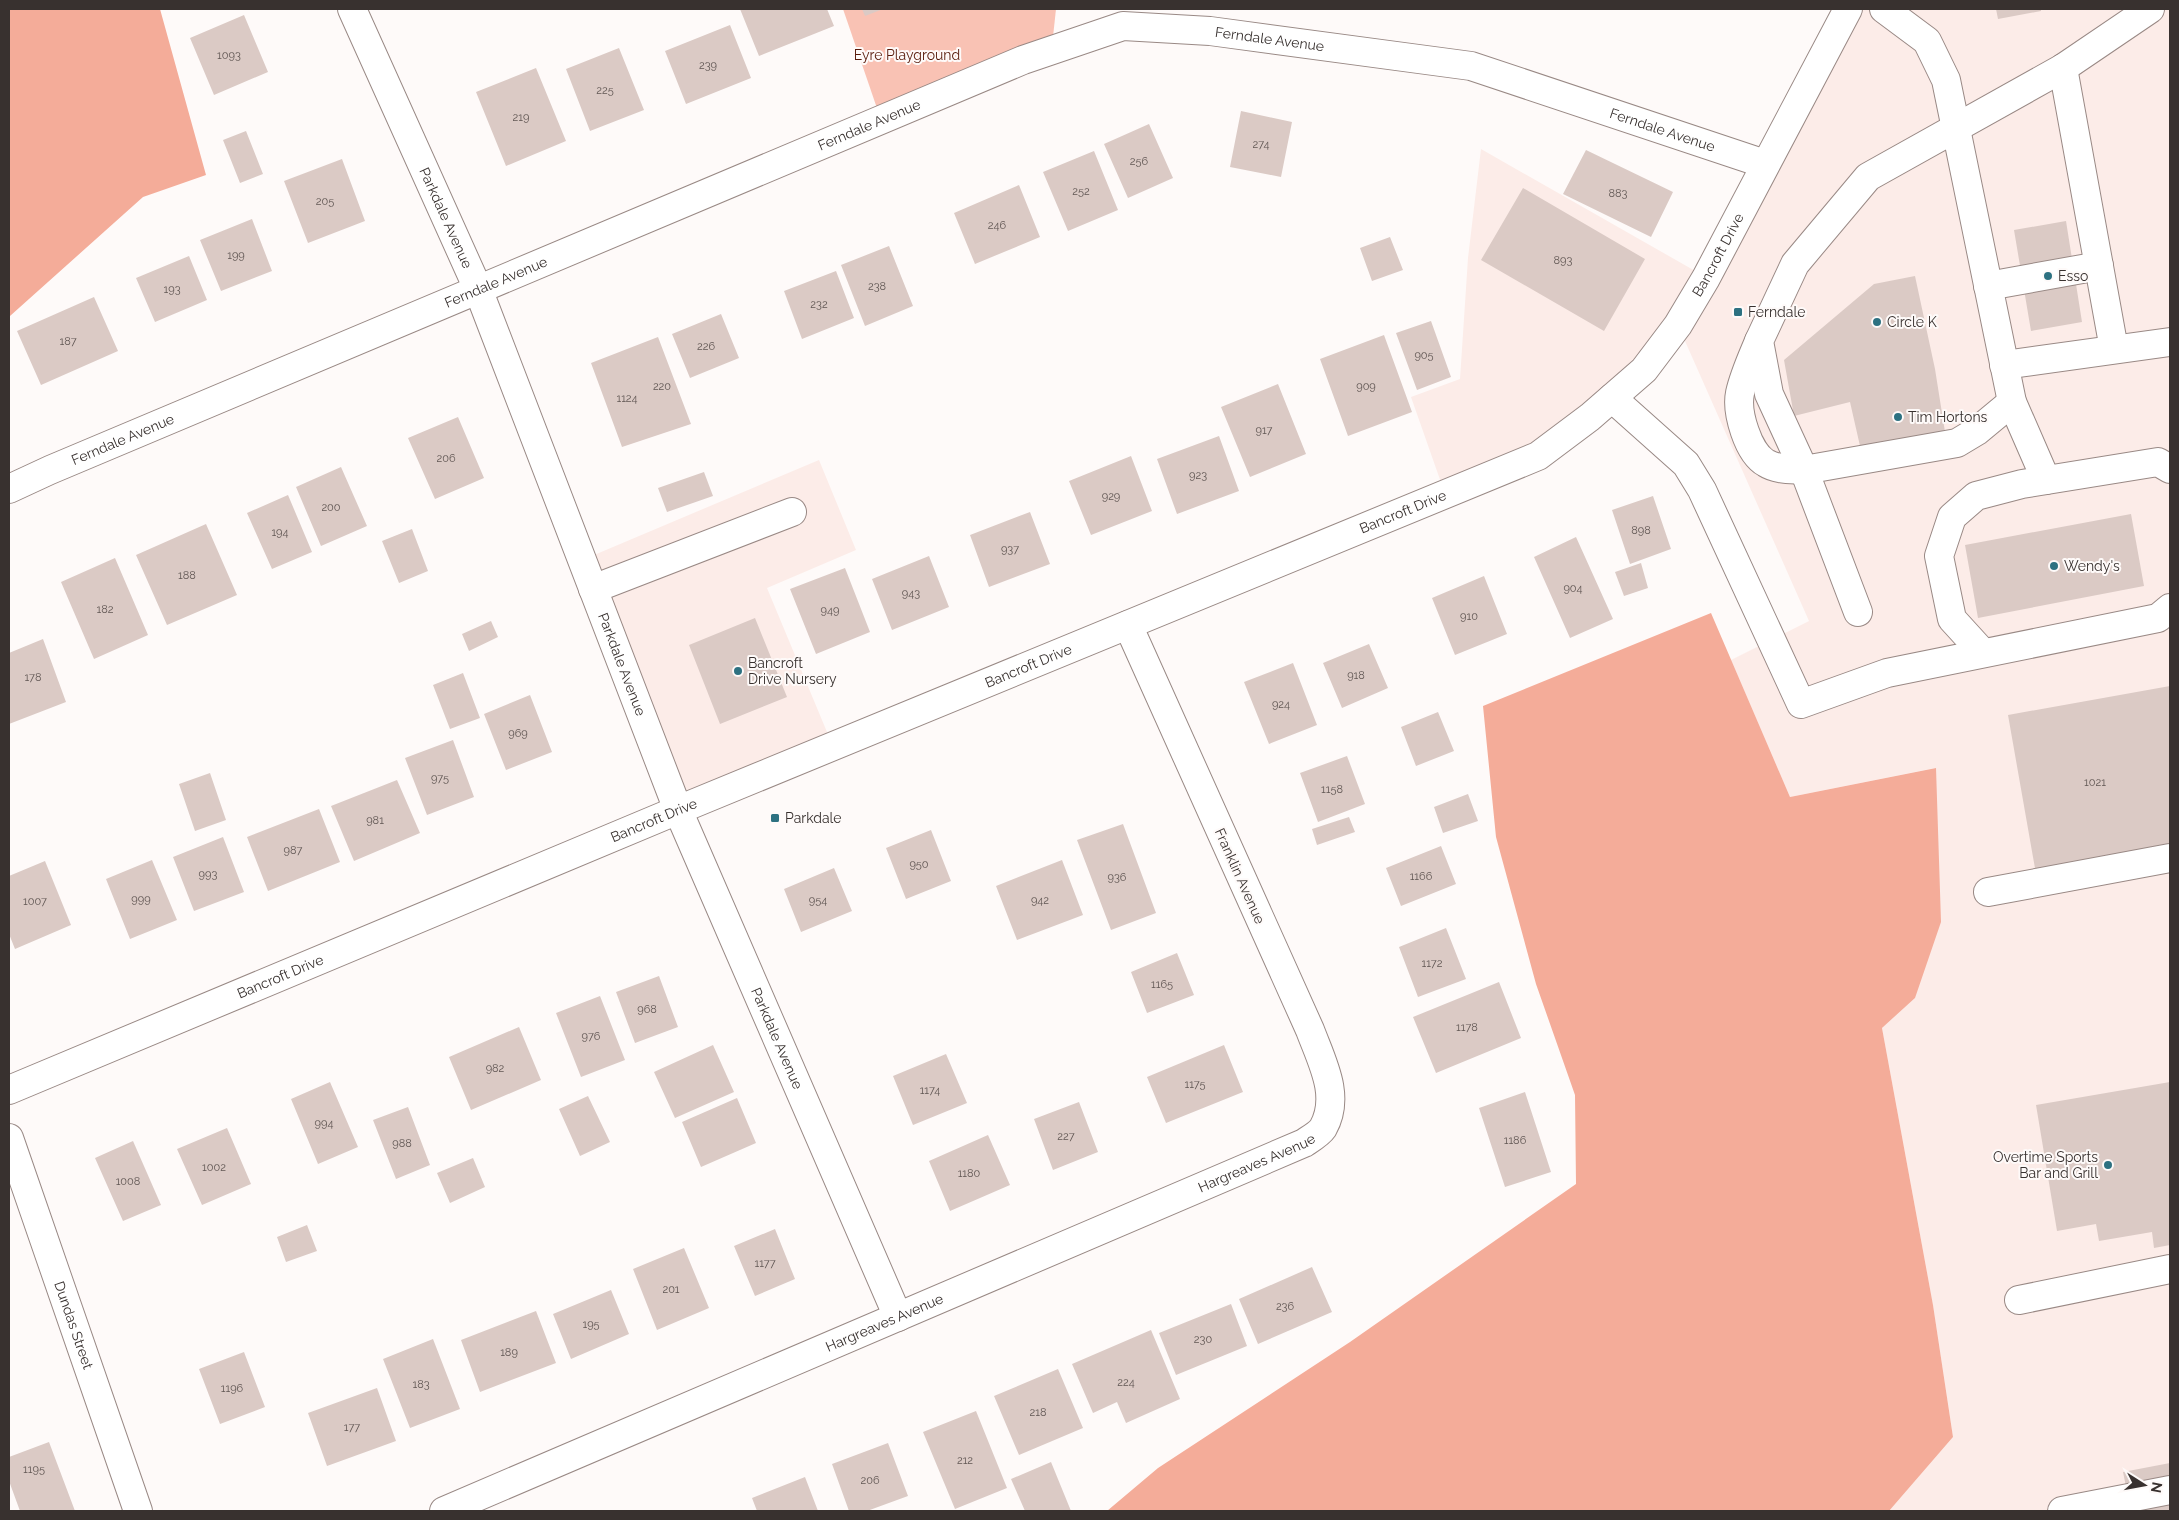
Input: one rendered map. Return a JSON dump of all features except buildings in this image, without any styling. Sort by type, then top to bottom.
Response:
[{"type":"street","name":"Parkdale Avenue","points":[[352,9],[478,289],[678,810],[898,1317]]},
{"type":"street","name":"Bancroft Drive","points":[[9,1090],[678,810],[1538,456],[1590,417],[1644,370],[1678,325],[1706,278],[1848,9]]},
{"type":"street","points":[[1884,9],[1927,41],[1946,80],[2012,402],[2046,480]]},
{"type":"street","points":[[2012,402],[1977,431],[1957,443],[1804,470],[1782,469],[1764,462],[1750,443],[1740,419],[1739,394],[1759,341],[1795,264],[1868,177],[2063,68],[2150,9]]},
{"type":"street","name":"Ferndale Avenue","points":[[9,489],[50,470],[1022,60],[1123,26],[1210,31],[1471,66],[1765,164]]},
{"type":"street","points":[[2063,68],[2114,349]]},
{"type":"street","points":[[1988,286],[2099,266]]},
{"type":"street","points":[[1759,341],[1769,394],[1804,470],[1858,612]]},
{"type":"street","points":[[2004,365],[2170,342]]},
{"type":"street","points":[[1612,398],[1686,464],[1702,490],[1801,704],[1887,673],[2158,618],[2170,608]]},
{"type":"street","points":[[1984,653],[1952,619],[1939,556],[1952,517],[1976,496],[2046,480],[2158,462],[2170,469]]},
{"type":"street","points":[[594,589],[792,512]]},
{"type":"street","name":"Franklin Avenue","points":[[1128,625],[1306,1022],[1328,1076],[1332,1104],[1322,1130]]},
{"type":"street","points":[[1988,892],[2170,858]]},
{"type":"street","name":"Hargreaves Avenue","points":[[444,1511],[1304,1144],[1322,1130]]},
{"type":"street","name":"Dundas Street","points":[[9,1138],[138,1511]]},
{"type":"street","points":[[2019,1300],[2170,1269]]},
{"type":"street","points":[[2062,1511],[2170,1490]]},
{"type":"shaded area","points":[[9,9],[160,9],[206,175],[143,197],[10,316],[9,320]]},
{"type":"shaded area","points":[[1845,9],[2170,9],[2170,1511],[1889,1511],[1953,1437],[1933,1305],[1882,1028],[1915,998],[1935,768],[1790,797],[1731,660],[1809,621],[1677,323],[1589,415],[1444,491],[1411,397],[1460,379],[1468,258],[1481,149],[1704,276]]},
{"type":"shaded area","points":[[819,460],[856,550],[767,588],[832,744],[682,804],[587,558]]},
{"type":"shaded area","points":[[1711,613],[1790,797],[1936,768],[1941,922],[1915,998],[1882,1028],[1933,1305],[1953,1437],[1889,1511],[1107,1511],[1158,1468],[1350,1342],[1576,1184],[1575,1095],[1536,984],[1496,837],[1483,706]]},
{"type":"green space","name":"Eyre Playground","points":[[843,9],[1056,9],[1052,46],[880,117]]},
{"type":"place","name":"Esso","points":[[2048,276]]},
{"type":"place","name":"Ferndale","points":[[1738,312]]},
{"type":"place","name":"Circle K","points":[[1877,322]]},
{"type":"place","name":"Tim Hortons","points":[[1898,417]]},
{"type":"place","name":"Wendy's","points":[[2054,566]]},
{"type":"place","name":"Bancroft Drive Nursery","points":[[738,671]]},
{"type":"place","name":"Parkdale","points":[[775,818]]},
{"type":"place","name":"Overtime Sports Bar and Grill","points":[[2108,1165]]}]
